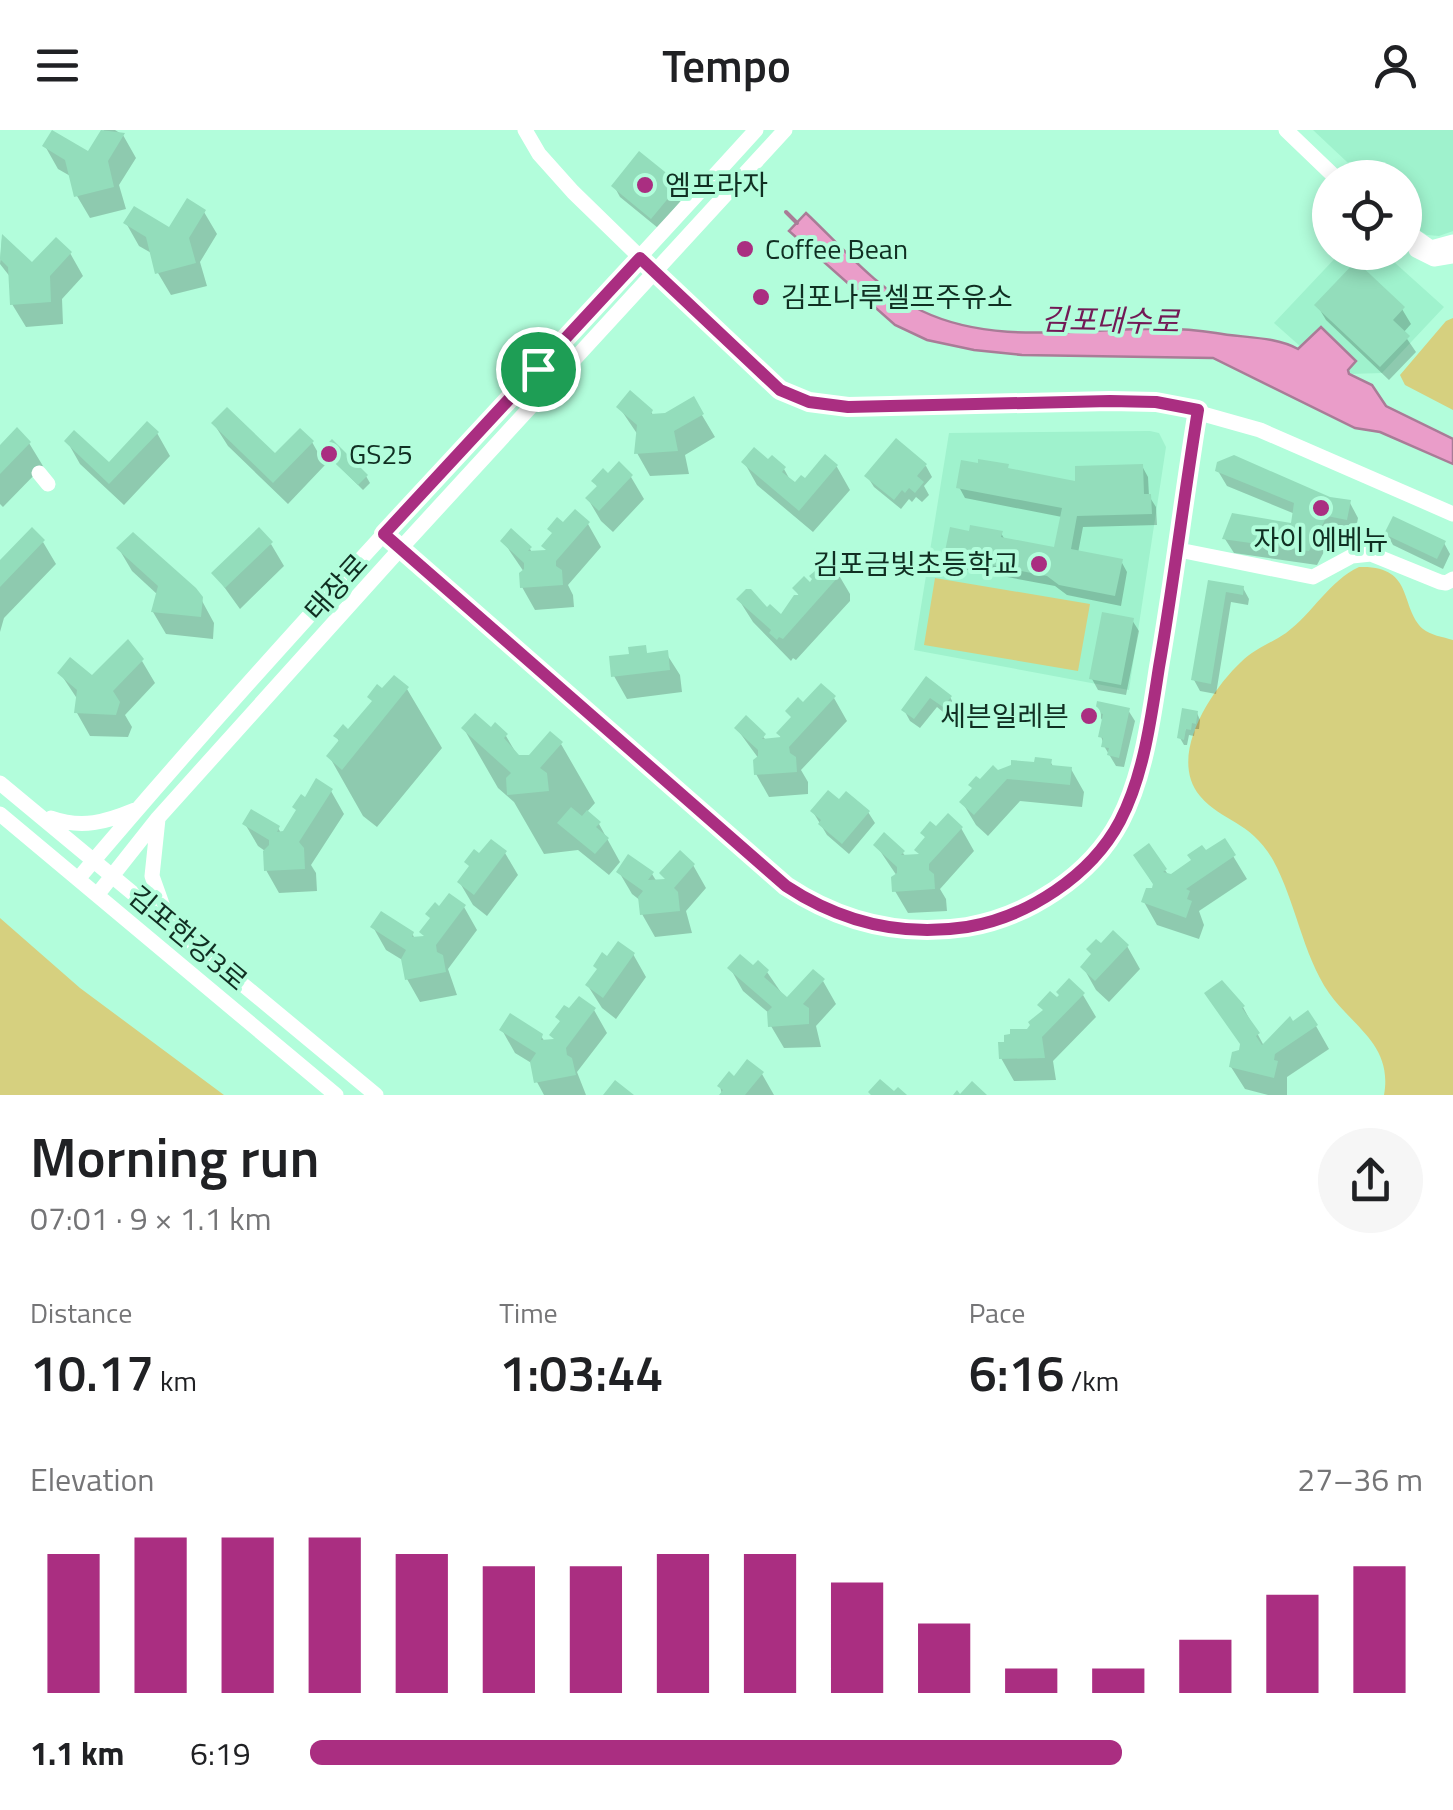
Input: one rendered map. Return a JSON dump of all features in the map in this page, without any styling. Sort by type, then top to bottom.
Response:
[{"type":"street","points":[[525,130],[539,154],[573,192],[640,258],[770,382],[809,402],[848,407],[1141,401],[1198,410],[1296,444],[1453,514]]},
{"type":"street","name":"태장로","points":[[78,879],[384,534],[756,130]]},
{"type":"street","points":[[96,895],[158,818],[400,548],[785,130]]},
{"type":"street","points":[[1286,130],[1317,160]]},
{"type":"street","points":[[1300,130],[1331,160]]},
{"type":"street","points":[[1422,242],[1431,248],[1453,242]]},
{"type":"street","points":[[1422,256],[1453,256]]},
{"type":"street","points":[[384,534],[786,886],[846,917],[884,928],[928,931],[976,925],[1020,911],[1080,870],[1109,839],[1126,808],[1140,763],[1179,550],[1198,410]]},
{"type":"street","points":[[1179,550],[1313,577],[1352,556],[1370,554],[1440,582],[1453,579]]},
{"type":"street","name":"김포한강3로","points":[[0,783],[376,1095]]},
{"type":"street","points":[[39,814],[82,825],[108,822],[138,808]]},
{"type":"street","name":"김포한강3로","points":[[0,814],[336,1095]]},
{"type":"street","points":[[158,818],[152,876],[168,922]]},
{"type":"shaded area","points":[[1313,130],[1453,130],[1453,231],[1439,236],[1422,232],[1422,160],[1345,160]]},
{"type":"shaded area","points":[[806,213],[890,291],[922,311],[957,324],[1030,333],[1180,329],[1269,340],[1298,349],[1321,327],[1356,361],[1349,374],[1372,385],[1386,406],[1453,439],[1453,464],[1380,432],[1355,428],[1213,358],[1022,355],[927,340],[895,325],[789,231]]},
{"type":"shaded area","points":[[1324,270],[1403,270],[1444,307],[1382,373],[1349,374],[1322,327],[1301,347],[1274,323]]},
{"type":"shaded area","points":[[1453,318],[1453,410],[1405,385],[1400,375],[1446,321]]},
{"type":"shaded area","name":"김포금빛초등학교","points":[[949,433],[1159,433],[1166,447],[1129,690],[914,650]]},
{"type":"shaded area","points":[[1359,567],[1389,573],[1398,580],[1423,629],[1453,640],[1453,1095],[1384,1095],[1383,1063],[1377,1050],[1320,978],[1273,860],[1246,829],[1209,805],[1191,780],[1191,744],[1217,689],[1246,657],[1286,633],[1339,580]]},
{"type":"shaded area","points":[[935,578],[1090,604],[1078,671],[924,645]]},
{"type":"shaded area","points":[[0,918],[80,988],[224,1095],[0,1095]]},
{"type":"building","points":[[52,130],[88,151],[101,130],[125,133],[108,161],[114,187],[74,197],[65,160],[42,146]]},
{"type":"building","name":"엠프라자","points":[[639,151],[680,184],[651,219],[611,186]]},
{"type":"building","points":[[187,198],[206,210],[189,238],[196,263],[155,274],[146,237],[123,223],[134,206],[169,227]]},
{"type":"building","points":[[2,234],[32,262],[56,237],[72,252],[50,276],[51,302],[10,305],[8,267],[0,259]]},
{"type":"building","points":[[1347,270],[1366,270],[1405,307],[1393,320],[1410,336],[1380,367],[1314,305]]},
{"type":"building","points":[[630,390],[653,410],[651,414],[665,413],[694,396],[704,414],[674,431],[678,451],[634,454],[637,425],[616,407]]},
{"type":"building","points":[[227,407],[275,453],[300,428],[314,441],[273,483],[211,423]]},
{"type":"building","points":[[147,421],[159,432],[109,484],[64,441],[74,430],[109,462]]},
{"type":"building","points":[[17,427],[31,442],[0,474],[0,445]]},
{"type":"building","points":[[896,438],[927,464],[917,476],[924,482],[915,493],[909,488],[905,493],[902,490],[894,500],[864,476]]},
{"type":"building","points":[[332,439],[368,475],[358,485],[321,450]]},
{"type":"building","points":[[754,447],[768,459],[772,455],[786,467],[782,472],[795,482],[801,475],[805,478],[825,454],[838,465],[799,511],[741,462]]},
{"type":"building","name":"자이 에베뉴","points":[[1234,455],[1330,497],[1351,500],[1347,520],[1327,516],[1309,551],[1222,539],[1232,513],[1291,523],[1294,503],[1215,471],[1217,462]]},
{"type":"building","points":[[978,459],[1075,481],[1075,466],[1143,464],[1144,494],[1151,494],[1152,514],[1077,516],[1071,549],[1123,559],[1115,596],[1059,585],[1047,576],[944,556],[950,527],[969,531],[970,525],[1003,531],[1001,537],[1054,547],[1062,508],[956,488],[961,460],[978,463]]},
{"type":"building","points":[[619,461],[633,475],[599,511],[585,498],[597,486],[591,481],[603,468],[608,473]]},
{"type":"building","points":[[575,509],[590,522],[556,561],[562,570],[563,585],[520,588],[519,573],[524,563],[500,541],[511,528],[532,547],[528,551],[546,550],[541,546],[552,533],[547,529],[557,517],[563,522]]},
{"type":"building","points":[[1393,516],[1446,541],[1437,559],[1384,534]]},
{"type":"building","points":[[32,527],[45,540],[0,587],[0,560]]},
{"type":"building","points":[[259,527],[273,542],[225,588],[211,573]]},
{"type":"building","points":[[133,532],[196,588],[203,597],[201,617],[151,612],[158,586],[116,548]]},
{"type":"building","points":[[828,560],[839,570],[839,576],[783,639],[777,640],[736,599],[751,589],[767,607],[770,604],[781,614],[794,595],[799,595],[792,588],[804,576],[810,582],[809,576]]},
{"type":"building","points":[[1208,580],[1244,586],[1243,595],[1226,592],[1211,684],[1191,680]]},
{"type":"building","points":[[1102,612],[1134,618],[1121,685],[1089,679]]},
{"type":"building","points":[[128,639],[144,659],[113,691],[120,702],[116,715],[74,713],[77,690],[57,673],[70,657],[92,675]]},
{"type":"building","points":[[646,645],[647,653],[668,650],[670,670],[611,677],[609,656],[629,654],[628,647]]},
{"type":"building","points":[[394,675],[409,687],[342,770],[326,756],[339,740],[333,736],[343,724],[348,729],[372,701],[367,697],[377,684],[382,688]]},
{"type":"building","points":[[926,676],[952,696],[943,707],[930,698],[914,719],[901,710]]},
{"type":"building","points":[[821,683],[836,696],[789,747],[796,757],[797,772],[754,775],[753,760],[758,750],[734,728],[746,715],[766,734],[762,739],[781,737],[776,733],[791,717],[785,711],[798,697],[803,702]]},
{"type":"building","points":[[1097,701],[1130,708],[1119,758],[1107,755],[1109,748],[1101,747],[1103,738],[1098,737],[1103,714],[1095,712]]},
{"type":"building","points":[[1182,708],[1198,711],[1196,724],[1192,723],[1191,730],[1186,729],[1184,740],[1177,738]]},
{"type":"building","points":[[475,713],[491,727],[495,722],[508,734],[504,738],[519,755],[529,755],[550,731],[563,742],[540,768],[547,773],[549,791],[507,795],[506,778],[511,773],[461,728]]},
{"type":"building","points":[[1035,757],[1052,759],[1051,765],[1072,767],[1070,785],[1007,779],[974,815],[959,802],[972,788],[968,785],[976,776],[980,779],[993,765],[998,770],[1011,765],[1011,760],[1034,762]]},
{"type":"building","points":[[316,778],[333,789],[299,842],[304,848],[305,869],[264,871],[263,851],[269,840],[242,824],[251,809],[280,826],[277,832],[283,831],[296,810],[292,807],[301,794],[305,797]]},
{"type":"building","points":[[828,790],[839,799],[846,791],[870,811],[842,844],[818,824],[821,820],[810,811]]},
{"type":"building","points":[[571,807],[582,816],[587,810],[601,822],[596,827],[609,838],[595,854],[557,823]]},
{"type":"building","points":[[948,813],[963,827],[929,864],[935,889],[892,892],[891,877],[897,873],[897,867],[873,845],[884,832],[905,851],[901,855],[919,854],[914,850],[925,837],[920,833],[930,821],[936,826]]},
{"type":"building","points":[[1225,838],[1236,855],[1186,889],[1190,891],[1187,899],[1192,901],[1186,918],[1141,902],[1146,888],[1153,884],[1133,855],[1149,843],[1167,869],[1163,872],[1171,874],[1191,860],[1187,855],[1202,845],[1206,850]]},
{"type":"building","points":[[491,839],[507,851],[474,895],[457,882],[469,866],[464,862],[474,849],[479,853]]},
{"type":"building","points":[[680,850],[695,864],[674,888],[680,911],[640,915],[638,897],[643,891],[616,872],[628,854],[654,872],[648,880],[665,879],[659,873]]},
{"type":"building","points":[[449,893],[466,905],[436,945],[437,952],[443,955],[446,972],[405,980],[401,959],[406,950],[370,927],[381,911],[414,932],[412,937],[424,936],[419,932],[430,918],[425,914],[435,902],[439,906]]},
{"type":"building","points":[[1113,930],[1129,945],[1095,981],[1080,967],[1091,954],[1086,949],[1096,939],[1101,943]]},
{"type":"building","points":[[618,941],[635,953],[603,998],[585,985],[597,969],[593,966],[602,952],[607,956]]},
{"type":"building","points":[[740,954],[753,965],[758,960],[769,970],[764,977],[787,997],[813,969],[825,979],[803,1004],[809,1008],[809,1024],[768,1027],[767,1012],[772,1007],[727,968]]},
{"type":"building","points":[[1069,978],[1085,993],[1042,1037],[1045,1058],[999,1059],[998,1042],[1004,1042],[1004,1035],[1010,1034],[1010,1029],[1027,1029],[1028,1022],[1043,1010],[1037,1005],[1050,991],[1057,997],[1056,992]]},
{"type":"building","points":[[1222,980],[1245,1006],[1242,1008],[1260,1033],[1256,1036],[1262,1045],[1290,1016],[1293,1021],[1308,1010],[1318,1025],[1275,1054],[1274,1060],[1278,1061],[1274,1078],[1229,1067],[1232,1052],[1239,1050],[1240,1044],[1204,993]]},
{"type":"building","points":[[579,996],[596,1008],[566,1048],[576,1075],[534,1083],[530,1062],[536,1053],[499,1030],[510,1013],[543,1034],[541,1040],[554,1039],[549,1035],[560,1021],[555,1017],[564,1005],[569,1008]]},
{"type":"building","points":[[747,1059],[764,1072],[745,1095],[719,1095],[723,1090],[717,1086],[729,1071],[734,1076]]},
{"type":"building","points":[[880,1079],[894,1091],[898,1087],[907,1095],[871,1095],[868,1092]]},
{"type":"building","points":[[615,1080],[634,1095],[603,1095]]},
{"type":"building","points":[[972,1081],[987,1095],[953,1095],[957,1090],[960,1094]]},
{"type":"waterway","name":"김포대수로","points":[[786,212],[797,223]]},
{"type":"place","name":"엠프라자","points":[[645,185]]},
{"type":"place","name":"Coffee Bean","points":[[745,249]]},
{"type":"place","name":"김포나루셀프주유소","points":[[761,297]]},
{"type":"place","name":"GS25","points":[[329,454]]},
{"type":"place","name":"자이 에베뉴","points":[[1321,508]]},
{"type":"place","name":"김포금빛초등학교","points":[[1039,564]]},
{"type":"place","name":"세븐일레븐","points":[[1089,716]]},
{"type":"route","points":[[640,258],[770,382],[809,402],[848,407],[1141,401],[1198,410],[1179,550],[1140,763],[1118,824],[1096,855],[1061,886],[1020,911],[950,929],[906,930],[864,923],[819,906],[786,886],[384,534],[538,369],[640,258]]}]
